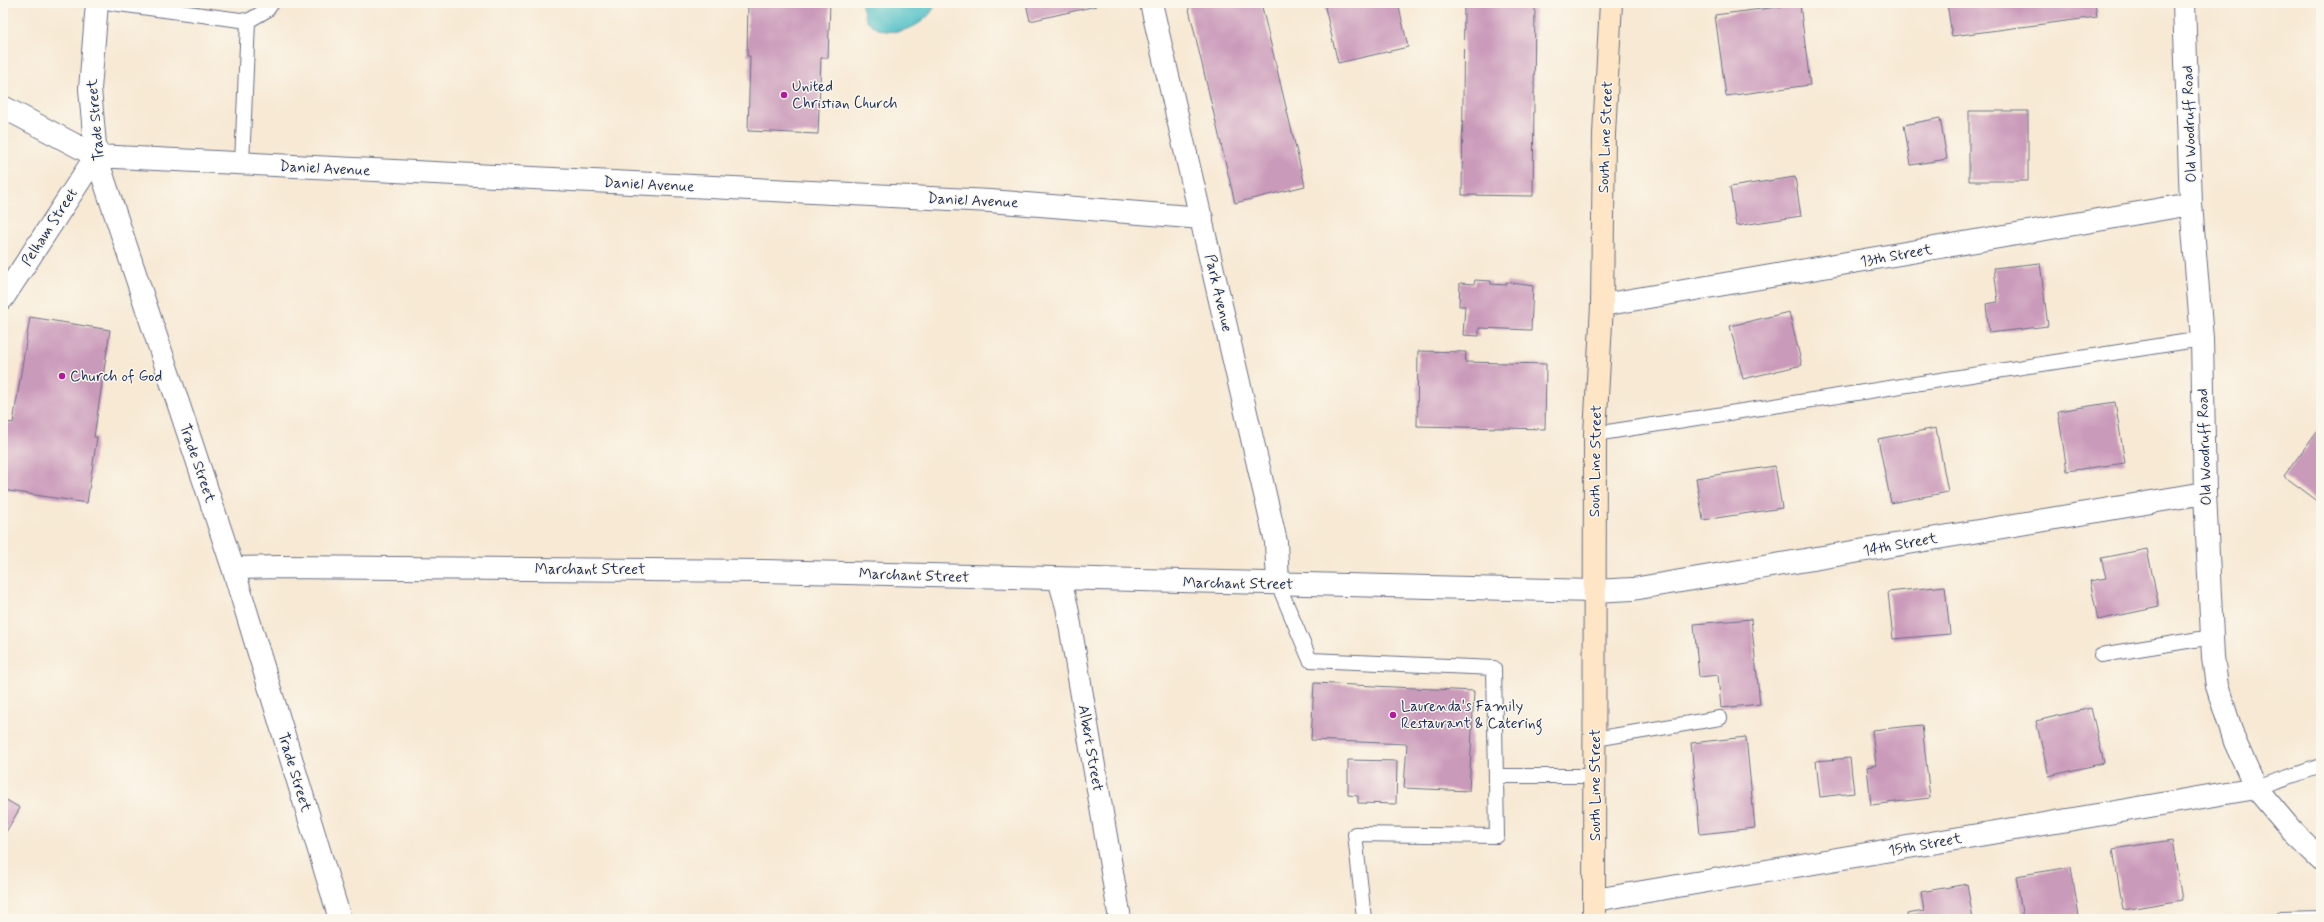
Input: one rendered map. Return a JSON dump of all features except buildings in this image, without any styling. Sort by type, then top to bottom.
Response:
[{"type":"main road","name":"South Line Street","points":[[1594,909],[1596,776],[1594,591],[1595,434],[1602,305],[1604,134],[1610,3]]},
{"type":"street","name":"Trade Street","points":[[97,3],[90,89],[96,156],[233,568],[340,919]]},
{"type":"street","name":"Park Avenue","points":[[1151,3],[1276,542],[1278,584]]},
{"type":"street","name":"Old Woodruff Road","points":[[2184,3],[2191,204],[2202,339],[2205,493],[2212,637],[2217,686],[2235,742],[2256,788],[2293,832],[2321,858]]},
{"type":"street","points":[[3,107],[96,156]]},
{"type":"street","name":"Daniel Avenue","points":[[96,156],[990,200],[1202,218]]},
{"type":"street","name":"Pelham Street","points":[[3,298],[96,156]]},
{"type":"street","name":"13th Street","points":[[1602,305],[2191,204]]},
{"type":"street","name":"14th Street","points":[[1594,591],[1633,589],[2205,493]]},
{"type":"street","name":"Marchant Street","points":[[233,568],[286,567],[756,571],[1594,591]]},
{"type":"street","name":"Albert Street","points":[[1059,579],[1067,607],[1120,919]]},
{"type":"street","name":"15th Street","points":[[1594,909],[2256,788]]},
{"type":"lane","points":[[112,3],[248,21],[267,10],[272,3]]},
{"type":"lane","points":[[242,164],[248,21]]},
{"type":"lane","points":[[1595,434],[2202,339]]},
{"type":"lane","points":[[1278,584],[1310,660],[1494,668],[1497,836],[1354,834],[1364,919]]},
{"type":"lane","points":[[2101,655],[2212,637]]},
{"type":"lane","points":[[1595,739],[1720,718]]},
{"type":"lane","points":[[2256,788],[2321,766]]},
{"type":"lane","points":[[1496,776],[1596,776]]},
{"type":"lane","points":[[2281,919],[2321,918]]},
{"type":"water","points":[[861,3],[936,3],[932,12],[916,25],[906,30],[885,31],[875,27],[867,20]]},
{"type":"place","name":"United Christian Church","points":[[784,95]]},
{"type":"place","name":"Church of God","points":[[62,376]]},
{"type":"place","name":"Laurenda's Family Restaurant & Catering","points":[[1393,715]]}]
